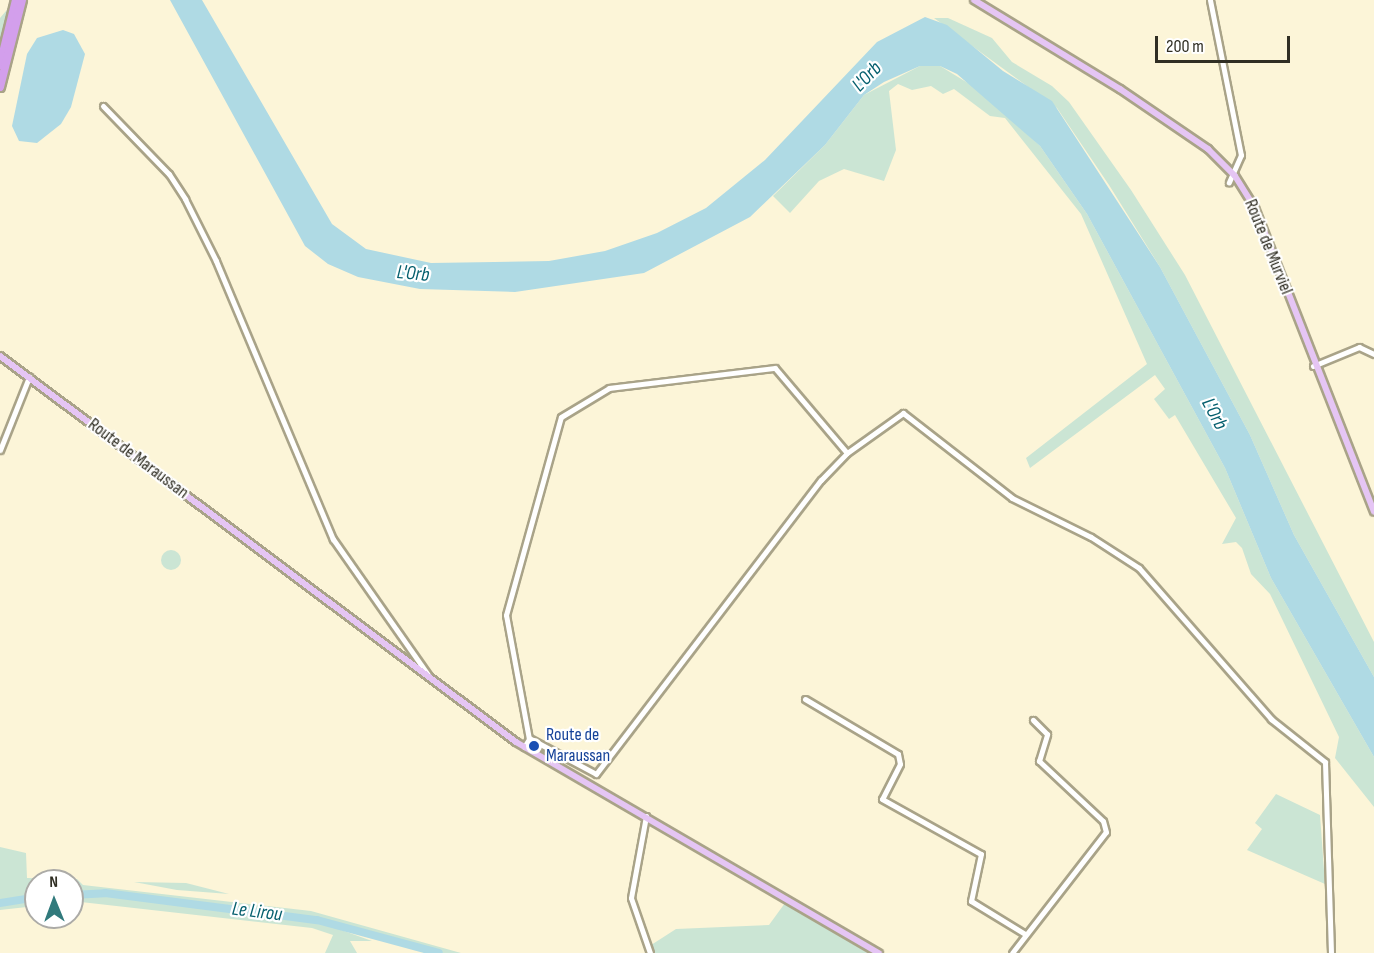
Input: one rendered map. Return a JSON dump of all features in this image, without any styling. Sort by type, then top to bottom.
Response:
[{"type":"highway","points":[[0,65],[16,0]]},
{"type":"highway","points":[[0,87],[22,0]]},
{"type":"main road","name":"Route de Murviel","points":[[974,0],[1120,89],[1208,149],[1234,176],[1255,208],[1313,366],[1374,512]]},
{"type":"main road","name":"Route de Maraussan","points":[[0,356],[433,682],[524,747],[879,953]]},
{"type":"street","points":[[1210,0],[1240,155],[1230,182]]},
{"type":"street","points":[[103,106],[185,199],[333,538],[433,682]]},
{"type":"street","points":[[1313,366],[1359,347],[1374,354]]},
{"type":"street","points":[[524,747],[529,738],[506,615],[561,417],[609,388],[775,368],[847,453]]},
{"type":"street","points":[[0,450],[29,377]]},
{"type":"street","points":[[529,738],[596,774],[847,453],[903,413],[1012,498],[1091,537],[1151,578],[1271,719],[1325,762],[1331,953]]},
{"type":"street","points":[[805,699],[898,754],[900,764],[882,799],[981,854],[971,901],[1025,934]]},
{"type":"street","points":[[1012,953],[1106,827],[1040,761],[1047,734],[1034,720]]},
{"type":"street","points":[[646,816],[631,898],[650,953]]},
{"type":"green space","points":[[12,4],[0,53],[0,18]]},
{"type":"green space","points":[[934,18],[948,18],[992,38],[1012,62],[1052,86],[1069,102],[1131,190],[1185,275],[1374,642],[1374,677],[1294,535],[1250,435],[1160,267],[1109,185],[1057,108]]},
{"type":"green space","points":[[920,66],[940,66],[981,91],[1040,146],[1087,214],[1225,468],[1271,578],[1374,757],[1374,807],[1335,758],[1339,737],[1270,594],[1251,574],[1242,548],[1236,542],[1222,544],[1236,518],[1175,415],[1169,419],[1154,399],[1165,389],[1155,375],[1030,468],[1026,458],[1147,364],[1081,214],[1005,118],[990,116],[954,89],[943,94],[931,86],[912,90],[898,84],[889,91],[896,150],[884,181],[844,169],[819,181],[790,213],[773,196],[825,145],[864,95]]},
{"type":"green space","points":[[171,550],[178,553],[181,560],[178,567],[171,570],[164,567],[161,560],[164,553]]},
{"type":"green space","points":[[1276,794],[1320,815],[1325,884],[1247,850],[1262,829],[1255,823]]},
{"type":"green space","points":[[0,847],[26,853],[24,897],[0,900]]},
{"type":"green space","points":[[134,882],[186,883],[229,894],[177,890]]},
{"type":"green space","points":[[84,885],[311,911],[461,953],[437,953],[314,918],[113,892],[84,893]]},
{"type":"green space","points":[[113,895],[316,921],[372,941],[350,941],[357,953],[325,953],[333,935],[312,928],[84,902],[84,896]]},
{"type":"green space","points":[[24,901],[24,907],[0,910],[0,905]]},
{"type":"green space","points":[[785,903],[868,953],[653,953],[648,947],[676,929],[769,925]]},
{"type":"water","name":"L'Orb","points":[[170,0],[202,0],[332,224],[366,249],[431,263],[549,261],[605,251],[657,233],[706,208],[765,160],[877,42],[925,17],[947,25],[1003,71],[1052,101],[1160,267],[1250,435],[1294,535],[1374,677],[1374,757],[1271,578],[1225,468],[1087,214],[1040,146],[957,74],[940,66],[920,66],[884,82],[864,95],[825,145],[750,217],[644,273],[515,292],[420,289],[358,277],[328,264],[305,246]]},
{"type":"water","points":[[63,30],[74,34],[85,54],[71,107],[61,124],[37,143],[19,141],[12,126],[27,54],[37,38]]},
{"type":"waterway","name":"Le Lirou","points":[[84,894],[105,893],[317,920],[439,953]]},
{"type":"waterway","name":"Le Lirou","points":[[0,903],[24,899]]},
{"type":"place","name":"Route de Maraussan","points":[[534,746]]}]
